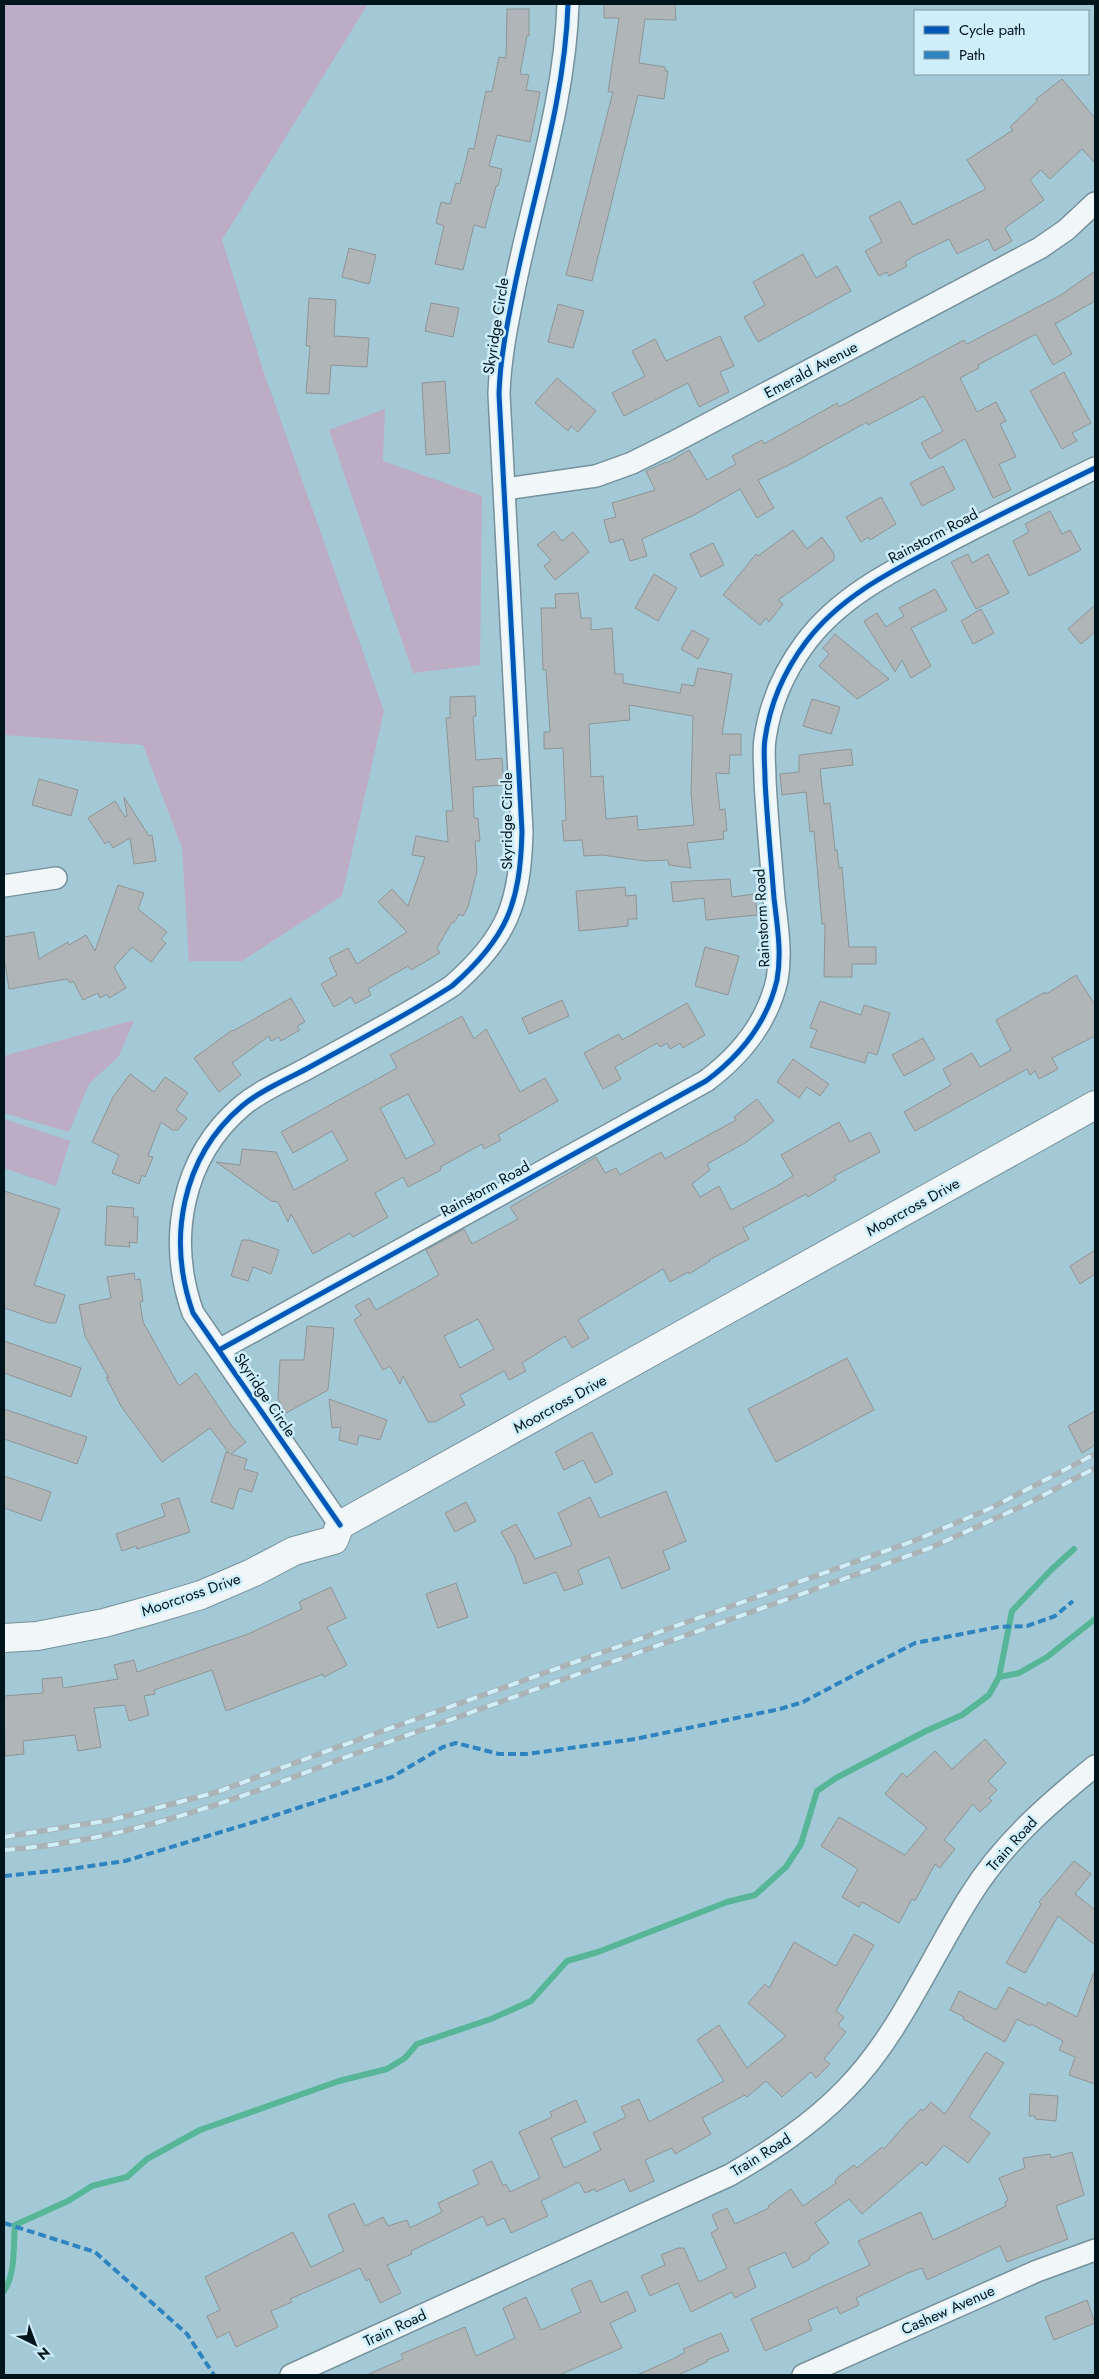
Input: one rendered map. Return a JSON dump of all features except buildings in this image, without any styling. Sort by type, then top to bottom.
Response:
[{"type":"street","name":"Skyridge Circle","points":[[340,1525],[193,1313],[185,1291],[180,1264],[179,1238],[182,1207],[190,1180],[206,1148],[243,1106],[452,986],[470,970],[499,936],[516,897],[522,832],[499,394],[500,367],[520,258],[548,150],[563,59],[568,4]]},
{"type":"street","name":"Emerald Avenue","points":[[505,490],[596,476],[632,463],[1040,248],[1066,230],[1095,203]]},
{"type":"street","name":"Rainstorm Road","points":[[219,1350],[706,1081],[730,1063],[760,1025],[777,979],[779,955],[769,841],[764,741],[770,713],[791,664],[807,640],[828,619],[848,600],[875,581],[976,527],[1095,468]]},
{"type":"street","points":[[4,886],[56,878]]},
{"type":"street","name":"Moorcross Drive","points":[[4,1638],[37,1636],[104,1623],[201,1595],[252,1573],[294,1551],[334,1540],[340,1525],[1095,1105]]},
{"type":"street","name":"Train Road","points":[[291,2375],[730,2176],[775,2148],[808,2124],[846,2090],[890,2033],[971,1894],[998,1856],[1027,1824],[1095,1766]]},
{"type":"street","name":"Cashew Avenue","points":[[803,2375],[1037,2271],[1095,2250]]},
{"type":"shaded area","points":[[4,4],[368,4],[222,240],[264,373],[384,711],[342,896],[242,961],[189,961],[182,848],[143,745],[4,735]]},
{"type":"shaded area","points":[[385,409],[383,461],[482,496],[480,665],[413,673],[329,430]]},
{"type":"shaded area","points":[[134,1020],[119,1056],[89,1084],[69,1132],[4,1113],[4,1056]]},
{"type":"shaded area","points":[[4,1119],[70,1141],[56,1186],[4,1168]]},
{"type":"waterway","points":[[999,1677],[1012,1611],[1074,1549]]},
{"type":"waterway","points":[[4,2291],[12,2268],[15,2225],[68,2201],[92,2186],[127,2177],[147,2159],[200,2130],[339,2081],[387,2069],[405,2058],[417,2044],[491,2019],[531,2001],[567,1961],[598,1952],[727,1902],[755,1895],[786,1867],[801,1844],[817,1791],[836,1778],[926,1731],[962,1715],[989,1695],[999,1677],[1019,1673],[1047,1657],[1095,1619]]},
{"type":"railway","points":[[4,1837],[111,1820],[217,1792],[916,1540],[991,1508],[1095,1454]]},
{"type":"railway","points":[[4,1850],[47,1846],[132,1829],[174,1818],[257,1791],[338,1760],[930,1548],[1027,1504],[1095,1468]]},
{"type":"marked path","points":[[4,1876],[125,1861],[264,1819],[392,1777],[443,1747],[456,1743],[499,1754],[527,1754],[635,1739],[780,1709],[803,1702],[915,1643],[998,1627],[1027,1626],[1055,1616],[1073,1601]]},
{"type":"marked path","points":[[4,2223],[95,2252],[187,2334],[214,2375]]},
{"type":"cycle path","points":[[340,1525],[193,1313],[185,1285],[181,1257],[181,1229],[185,1202],[193,1175],[205,1150],[221,1127],[242,1106],[265,1090],[381,1028],[452,986],[486,952],[507,918],[513,900],[518,880],[522,832],[499,394],[504,342],[514,290],[555,112],[566,40],[568,4]]},
{"type":"cycle path","points":[[219,1350],[706,1081],[741,1049],[751,1037],[767,1010],[777,980],[779,939],[768,824],[764,749],[767,726],[775,700],[791,664],[820,625],[836,610],[872,584],[910,561],[1095,468]]}]
